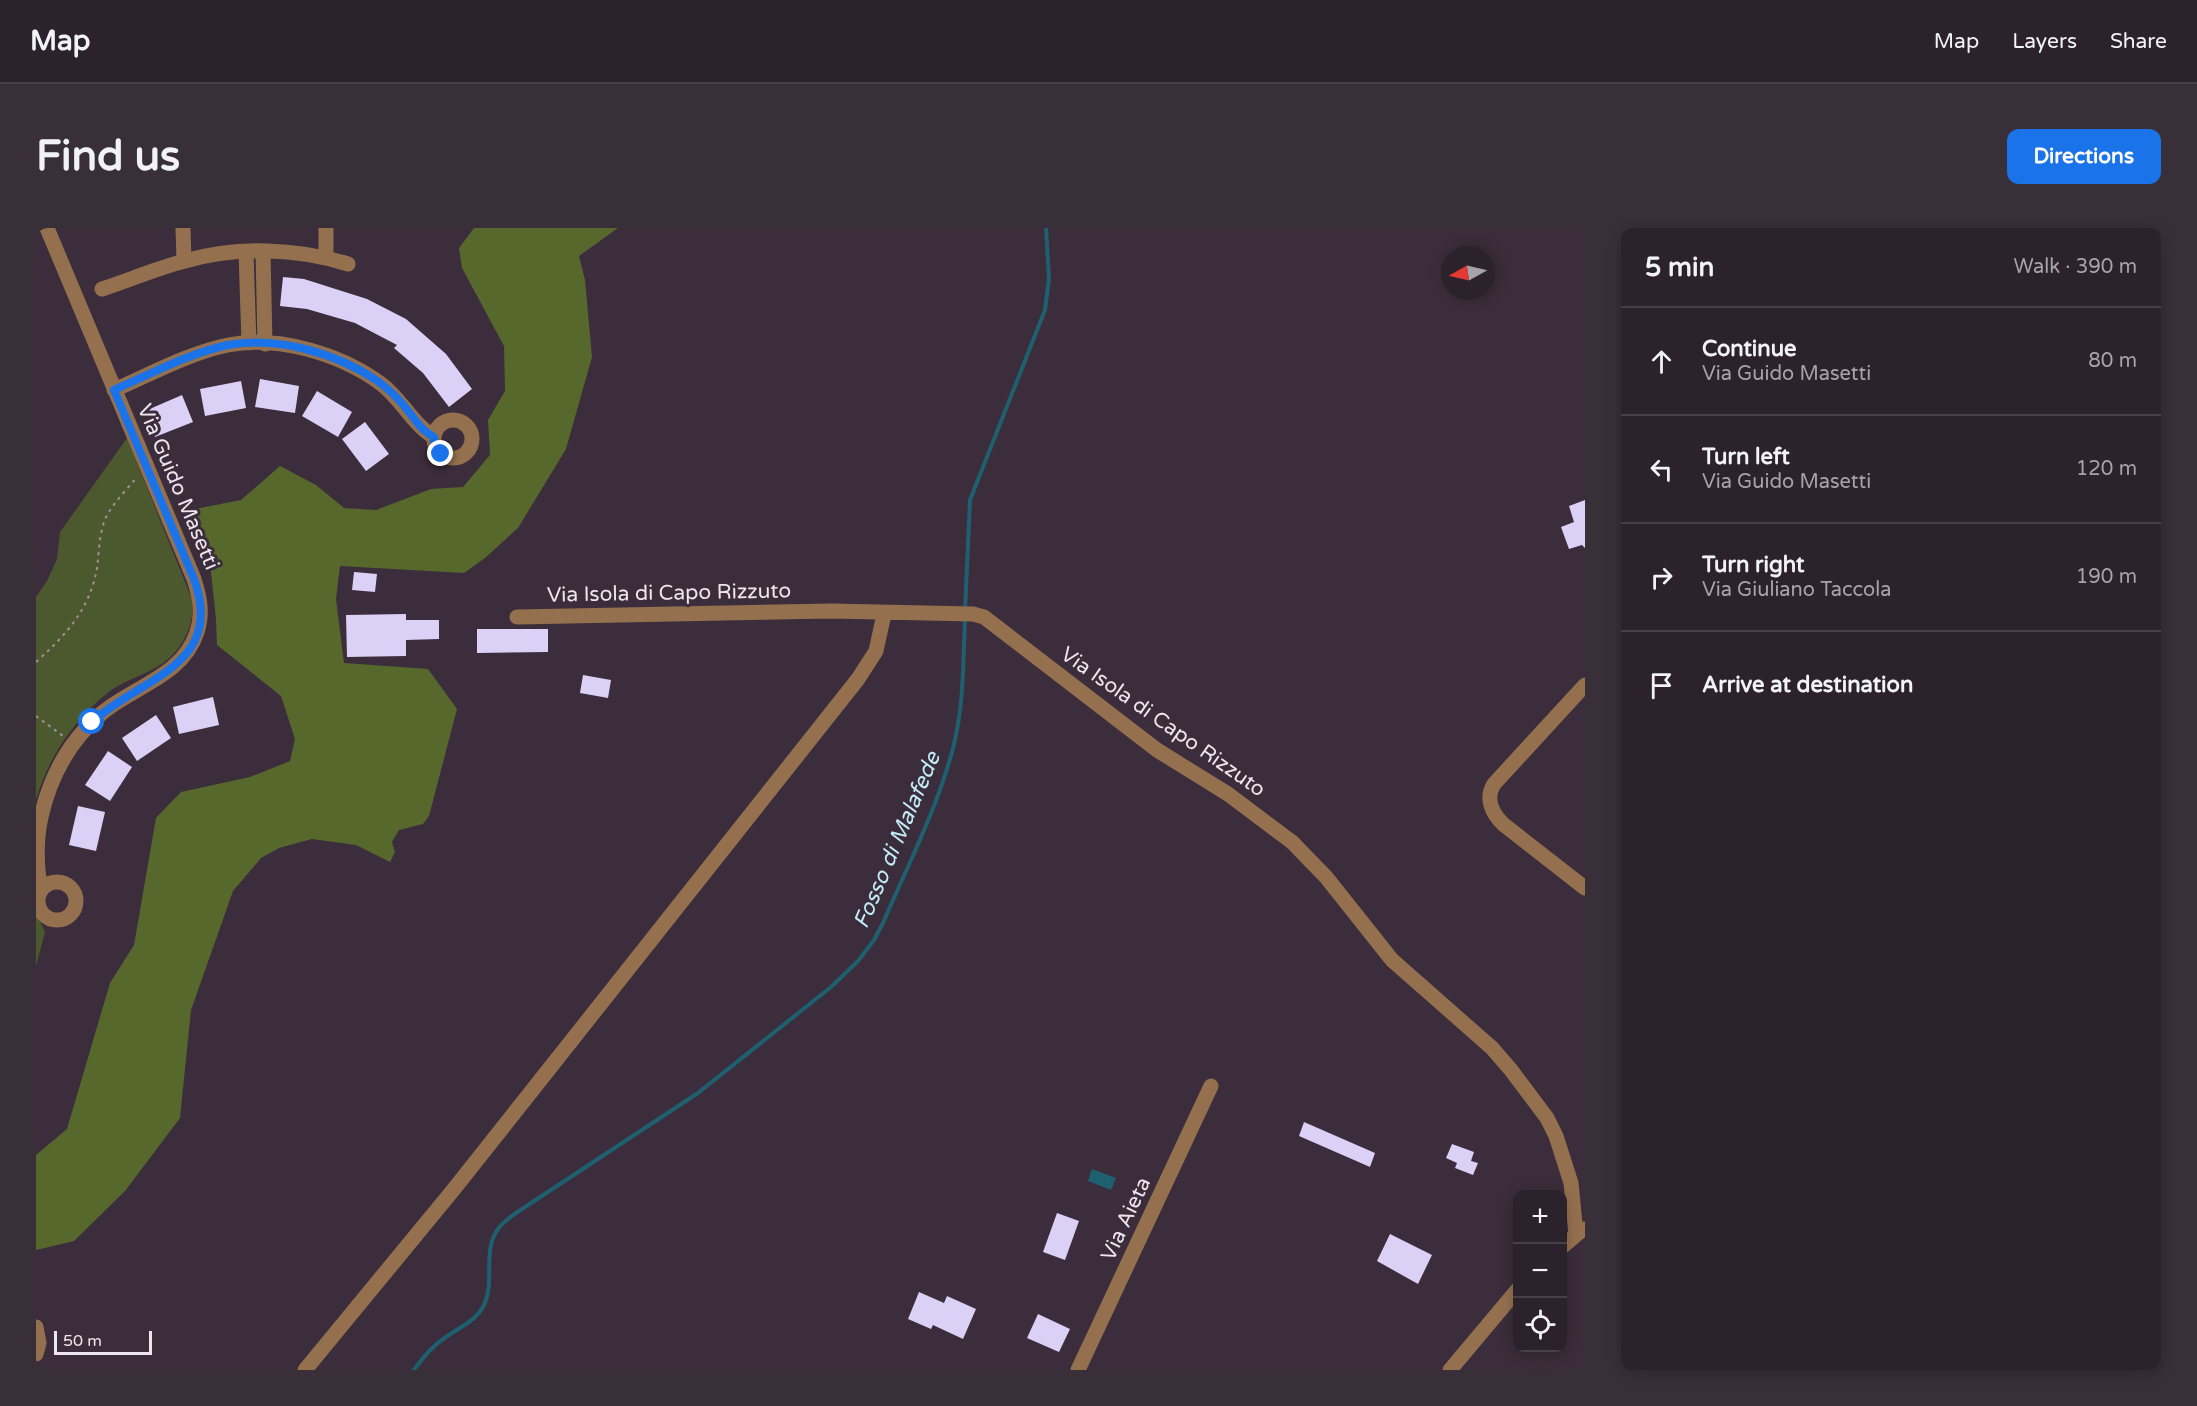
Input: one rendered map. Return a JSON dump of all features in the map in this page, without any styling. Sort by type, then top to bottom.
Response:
[{"type":"street","name":"Via Guido Masetti","points":[[41,889],[36,864],[39,822],[52,782],[74,743],[92,722],[113,705],[177,664],[193,644],[198,628],[200,608],[197,588],[47,228]]},
{"type":"street","points":[[183,228],[184,261]]},
{"type":"street","points":[[326,228],[326,257]]},
{"type":"street","points":[[263,252],[265,344]]},
{"type":"street","points":[[102,289],[184,261],[216,254],[291,252],[326,257],[348,264]]},
{"type":"street","points":[[246,253],[249,343]]},
{"type":"street","points":[[114,390],[211,350],[249,343],[283,345],[338,360],[367,374],[390,390],[423,431],[434,437]]},
{"type":"street","name":"Via Isola di Capo Rizzuto","points":[[518,617],[831,611],[884,614],[973,614],[987,619],[1158,750],[1228,794],[1284,835],[1317,866],[1386,954],[1412,980],[1461,1019],[1492,1048],[1547,1118],[1559,1143],[1569,1174],[1581,1231]]},
{"type":"street","points":[[305,1370],[462,1179],[858,679],[876,651],[884,614]]},
{"type":"street","points":[[1585,685],[1494,784],[1490,797],[1493,811],[1503,824],[1585,888]]},
{"type":"street","name":"Via Aieta","points":[[1078,1370],[1211,1086]]},
{"type":"street","points":[[1566,1244],[1581,1231]]},
{"type":"street","points":[[1450,1370],[1513,1295]]},
{"type":"street","points":[[36,1327],[39,1343],[36,1354]]},
{"type":"path","points":[[36,662],[61,639],[87,602],[96,569],[104,521],[110,510],[146,466]]},
{"type":"path","points":[[36,716],[74,743]]},
{"type":"green space","points":[[474,228],[618,228],[579,256],[585,280],[592,357],[566,449],[518,528],[485,558],[464,573],[340,566],[336,599],[344,663],[428,669],[457,709],[429,816],[423,824],[399,830],[392,842],[395,852],[390,862],[356,845],[312,839],[279,848],[261,858],[233,891],[191,1010],[180,1118],[125,1191],[74,1241],[36,1250],[36,1155],[67,1129],[110,983],[134,945],[156,818],[181,792],[250,777],[290,761],[295,739],[281,696],[217,645],[210,563],[195,509],[241,500],[280,466],[316,485],[344,508],[376,510],[431,489],[463,487],[490,455],[488,420],[505,391],[504,346],[462,268],[459,248]]},
{"type":"green space","points":[[127,438],[192,599],[193,609],[189,629],[172,656],[155,668],[110,691],[74,726],[55,754],[36,800],[36,597],[47,581],[57,559],[60,532]]},
{"type":"green space","points":[[36,913],[45,932],[36,966]]},
{"type":"water","points":[[1092,1169],[1116,1178],[1111,1190],[1088,1181]]},
{"type":"building","points":[[283,277],[304,279],[367,299],[406,319],[446,354],[472,389],[449,407],[423,373],[394,348],[397,345],[355,323],[307,309],[280,306]]},
{"type":"building","points":[[260,379],[299,386],[295,413],[255,407]]},
{"type":"building","points":[[241,381],[246,408],[205,416],[200,389]]},
{"type":"building","points":[[317,391],[352,412],[338,437],[302,416]]},
{"type":"building","points":[[182,395],[193,422],[155,437],[145,411]]},
{"type":"building","points":[[365,422],[389,454],[366,471],[342,439]]},
{"type":"building","points":[[1585,500],[1585,548],[1582,545],[1569,549],[1561,527],[1574,522],[1569,506]]},
{"type":"building","points":[[354,572],[377,574],[375,592],[352,590]]},
{"type":"building","points":[[406,614],[406,620],[439,620],[439,639],[406,640],[406,656],[347,657],[346,615]]},
{"type":"building","points":[[477,629],[548,629],[548,652],[477,653]]},
{"type":"building","points":[[583,675],[611,680],[608,698],[580,693]]},
{"type":"building","points":[[213,697],[219,725],[179,734],[173,707]]},
{"type":"building","points":[[156,715],[171,738],[137,761],[122,738]]},
{"type":"building","points":[[108,751],[132,767],[110,801],[85,785]]},
{"type":"building","points":[[78,806],[105,812],[96,851],[69,845]]},
{"type":"building","points":[[1304,1122],[1375,1153],[1370,1167],[1299,1136]]},
{"type":"building","points":[[1452,1144],[1474,1152],[1471,1161],[1478,1163],[1473,1175],[1455,1168],[1457,1163],[1446,1158]]},
{"type":"building","points":[[1057,1213],[1079,1221],[1065,1260],[1043,1252]]},
{"type":"building","points":[[1390,1234],[1432,1255],[1418,1284],[1377,1261]]},
{"type":"building","points":[[919,1292],[944,1303],[947,1296],[976,1309],[963,1339],[933,1325],[931,1329],[908,1319]]},
{"type":"building","points":[[1038,1314],[1070,1329],[1059,1352],[1027,1338]]},
{"type":"waterway","name":"Fosso di Malafede","points":[[965,611],[970,500],[1045,310],[1049,278],[1046,228]]},
{"type":"waterway","name":"Fosso di Malafede","points":[[414,1370],[424,1356],[441,1340],[472,1320],[481,1311],[489,1287],[490,1249],[496,1232],[502,1224],[698,1093],[831,987],[858,961],[874,940],[929,817],[952,752],[961,703],[965,619]]},
{"type":"route","points":[[92,722],[113,705],[167,672],[183,659],[193,644],[200,618],[199,598],[194,579],[114,390],[211,350],[249,343],[283,345],[338,360],[378,381],[390,390],[409,411],[423,431],[434,437],[434,444],[441,454]]}]
